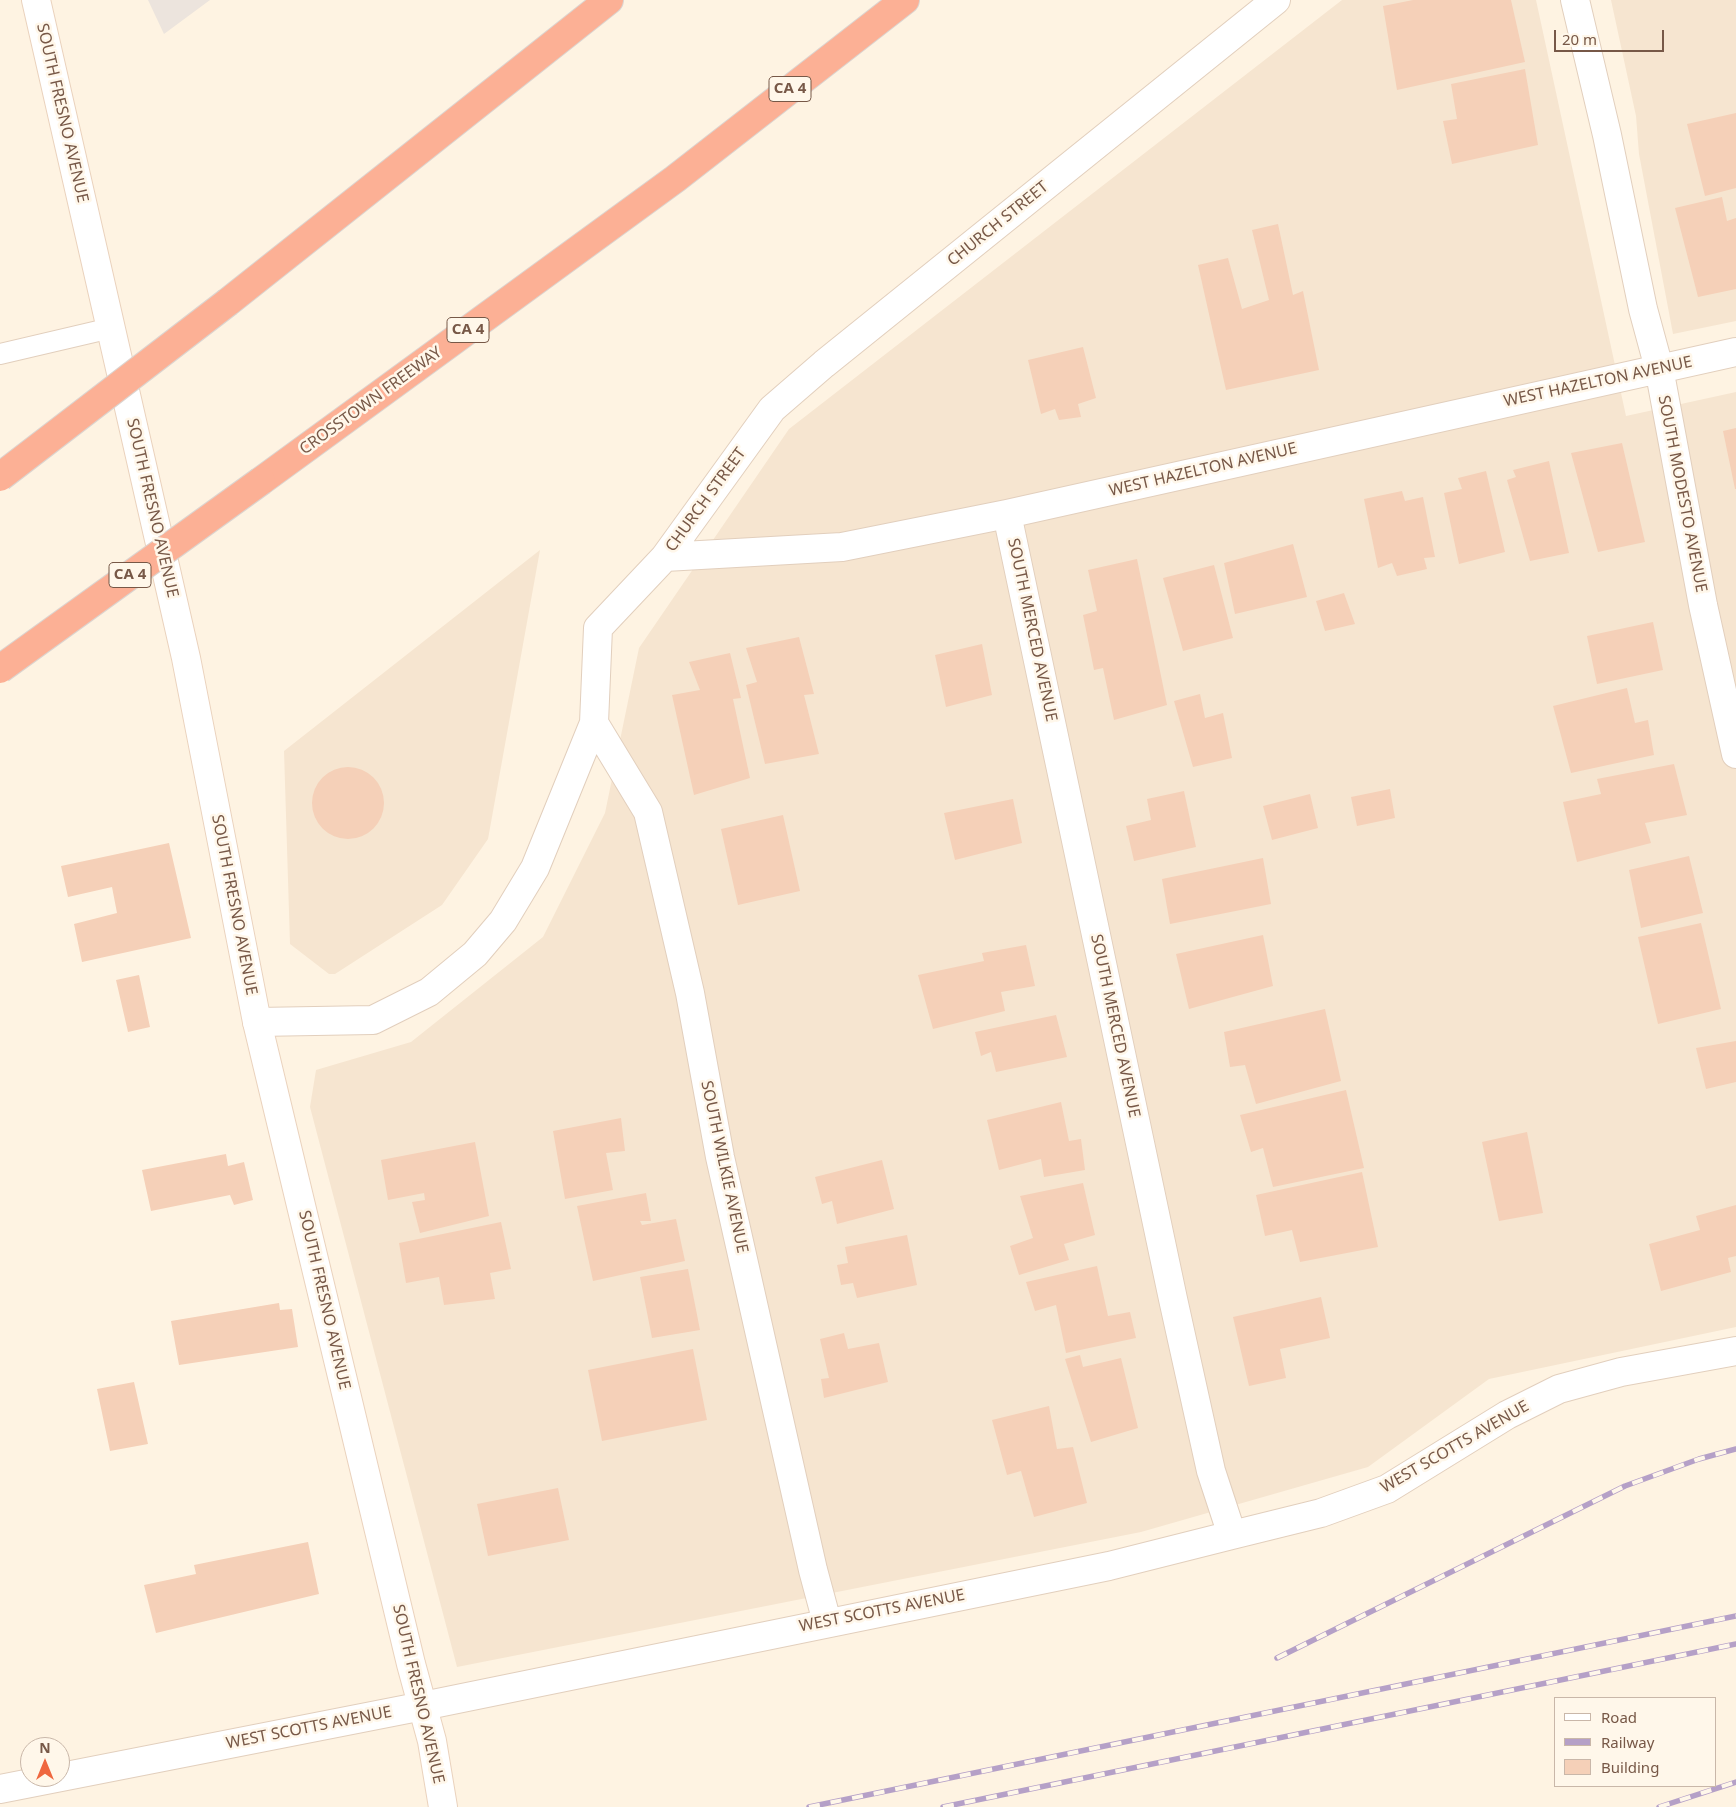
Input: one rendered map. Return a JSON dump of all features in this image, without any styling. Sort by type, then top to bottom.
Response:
[{"type":"highway","points":[[0,477],[228,302],[609,0]]},
{"type":"highway","name":"CROSSTOWN FREEWAY","points":[[0,669],[675,178],[905,0]]},
{"type":"street","name":"SOUTH FRESNO AVENUE","points":[[36,0],[186,658],[257,1022],[409,1654],[432,1740],[443,1807]]},
{"type":"street","name":"CHURCH STREET","points":[[257,1022],[373,1020],[429,992],[475,954],[503,921],[535,868],[594,723],[598,628],[665,557],[772,409],[824,364],[1276,0]]},
{"type":"street","name":"SOUTH MODESTO AVENUE","points":[[1576,0],[1643,309],[1659,368],[1703,605],[1736,754]]},
{"type":"street","name":"WEST HAZELTON AVENUE","points":[[665,557],[842,547],[1007,514],[1736,352]]},
{"type":"street","name":"SOUTH MERCED AVENUE","points":[[1007,514],[1173,1299],[1211,1471],[1232,1535]]},
{"type":"street","name":"SOUTH WILKIE AVENUE","points":[[594,723],[648,812],[690,993],[724,1176],[812,1570],[827,1622]]},
{"type":"street","name":"WEST SCOTTS AVENUE","points":[[0,1789],[422,1706],[1109,1566],[1321,1513],[1387,1488],[1507,1415],[1559,1389],[1622,1372],[1736,1351]]},
{"type":"lane","points":[[0,354],[111,328]]},
{"type":"shaded area","points":[[148,0],[210,0],[164,34]]},
{"type":"shaded area","points":[[1342,0],[1536,0],[1626,416],[1736,392],[1736,1327],[1489,1379],[1368,1467],[1141,1532],[457,1667],[310,1107],[316,1070],[411,1042],[543,937],[605,813],[639,648],[789,429]]},
{"type":"shaded area","points":[[1611,0],[1736,0],[1736,321],[1673,334],[1639,154],[1636,116]]},
{"type":"shaded area","points":[[540,550],[488,839],[442,905],[335,974],[329,974],[290,944],[284,751]]},
{"type":"building","points":[[1413,0],[1511,0],[1525,62],[1397,90],[1383,6]]},
{"type":"building","points":[[1525,69],[1538,145],[1452,164],[1443,121],[1457,119],[1451,84]]},
{"type":"building","points":[[1736,113],[1736,188],[1705,196],[1687,124]]},
{"type":"building","points":[[1722,197],[1727,221],[1736,218],[1736,289],[1698,297],[1675,208]]},
{"type":"building","points":[[1278,224],[1293,295],[1303,291],[1319,370],[1226,390],[1198,265],[1228,258],[1242,309],[1269,300],[1252,230]]},
{"type":"building","points":[[1083,347],[1096,398],[1078,404],[1081,417],[1059,420],[1055,409],[1041,414],[1028,360]]},
{"type":"building","points":[[1736,428],[1736,489],[1735,489],[1723,431]]},
{"type":"building","points":[[1622,443],[1645,542],[1598,552],[1571,453]]},
{"type":"building","points":[[1549,461],[1569,553],[1530,561],[1507,480],[1516,477],[1513,470]]},
{"type":"building","points":[[1486,471],[1505,552],[1459,564],[1444,493],[1462,489],[1458,478]]},
{"type":"building","points":[[1402,491],[1405,501],[1423,497],[1435,557],[1424,558],[1427,569],[1397,576],[1392,563],[1378,568],[1364,499]]},
{"type":"building","points":[[1293,544],[1307,597],[1235,614],[1224,563]]},
{"type":"building","points":[[1137,559],[1167,705],[1114,720],[1103,668],[1094,670],[1083,615],[1097,611],[1088,570]]},
{"type":"building","points":[[1214,565],[1233,638],[1183,651],[1163,578]]},
{"type":"building","points":[[1344,593],[1355,624],[1325,631],[1316,601]]},
{"type":"building","points":[[1653,622],[1663,670],[1597,684],[1587,636]]},
{"type":"building","points":[[799,637],[814,694],[804,695],[819,754],[765,764],[746,685],[757,682],[746,648]]},
{"type":"building","points":[[982,644],[992,695],[946,707],[935,655]]},
{"type":"building","points":[[730,653],[741,698],[733,699],[750,778],[694,795],[672,695],[700,690],[689,662]]},
{"type":"building","points":[[1627,688],[1635,723],[1648,720],[1654,755],[1571,773],[1553,706]]},
{"type":"building","points":[[1200,694],[1205,718],[1223,713],[1232,758],[1193,767],[1174,701]]},
{"type":"building","points":[[1674,764],[1687,815],[1645,823],[1651,843],[1577,862],[1563,802],[1601,794],[1597,779]]},
{"type":"building","points":[[348,767],[368,773],[378,783],[384,803],[378,823],[368,833],[348,839],[328,833],[318,823],[312,803],[318,783],[328,773]]},
{"type":"building","points":[[1390,789],[1395,818],[1357,826],[1351,797]]},
{"type":"building","points":[[1184,791],[1196,847],[1134,861],[1126,826],[1151,820],[1147,799]]},
{"type":"building","points":[[1310,794],[1318,828],[1272,840],[1263,806]]},
{"type":"building","points":[[1013,799],[1022,843],[955,860],[944,813]]},
{"type":"building","points":[[783,815],[800,891],[738,905],[721,829]]},
{"type":"building","points":[[169,843],[191,938],[82,962],[74,924],[117,913],[112,887],[68,897],[61,866]]},
{"type":"building","points":[[1689,856],[1703,913],[1641,928],[1629,870]]},
{"type":"building","points":[[1263,858],[1271,904],[1170,924],[1162,879]]},
{"type":"building","points":[[1701,923],[1721,1009],[1658,1024],[1638,937]]},
{"type":"building","points":[[1263,935],[1273,986],[1189,1009],[1176,954]]},
{"type":"building","points":[[1026,945],[1035,986],[1001,992],[1005,1011],[933,1029],[918,975],[984,961],[982,953]]},
{"type":"building","points":[[139,975],[150,1027],[128,1032],[116,980]]},
{"type":"building","points":[[1325,1009],[1341,1081],[1256,1104],[1245,1065],[1230,1067],[1224,1032]]},
{"type":"building","points":[[1056,1015],[1067,1057],[996,1072],[991,1052],[981,1056],[975,1032]]},
{"type":"building","points":[[1736,1041],[1736,1082],[1706,1089],[1696,1048]]},
{"type":"building","points":[[1346,1090],[1364,1168],[1273,1187],[1263,1148],[1251,1152],[1240,1115]]},
{"type":"building","points":[[1061,1102],[1069,1141],[1081,1139],[1085,1170],[1044,1177],[1041,1159],[999,1170],[987,1120]]},
{"type":"building","points":[[621,1118],[625,1151],[606,1153],[613,1190],[565,1199],[553,1131]]},
{"type":"building","points":[[1527,1132],[1543,1213],[1499,1221],[1482,1142]]},
{"type":"building","points":[[475,1142],[489,1216],[420,1233],[412,1202],[425,1200],[424,1193],[388,1200],[381,1160]]},
{"type":"building","points":[[226,1154],[228,1166],[244,1162],[253,1200],[234,1205],[230,1195],[151,1211],[142,1170]]},
{"type":"building","points":[[882,1160],[894,1209],[837,1224],[832,1201],[822,1204],[815,1177]]},
{"type":"building","points":[[1362,1172],[1378,1247],[1300,1262],[1292,1230],[1265,1236],[1256,1195]]},
{"type":"building","points":[[1083,1183],[1095,1235],[1064,1244],[1069,1260],[1019,1275],[1010,1246],[1033,1238],[1020,1196]]},
{"type":"building","points":[[646,1193],[651,1221],[640,1221],[642,1225],[676,1219],[685,1261],[593,1281],[577,1206]]},
{"type":"building","points":[[1736,1205],[1736,1256],[1728,1258],[1731,1272],[1661,1291],[1649,1244],[1700,1230],[1696,1216]]},
{"type":"building","points":[[501,1222],[511,1269],[490,1273],[495,1299],[444,1305],[439,1277],[406,1283],[399,1243]]},
{"type":"building","points":[[907,1235],[917,1285],[857,1298],[853,1283],[841,1285],[837,1265],[848,1263],[845,1247]]},
{"type":"building","points":[[1097,1266],[1108,1316],[1130,1312],[1136,1338],[1066,1353],[1056,1305],[1035,1311],[1026,1282]]},
{"type":"building","points":[[688,1269],[700,1330],[652,1338],[640,1277]]},
{"type":"building","points":[[1321,1297],[1330,1338],[1280,1349],[1286,1378],[1249,1386],[1233,1317]]},
{"type":"building","points":[[279,1303],[280,1310],[292,1309],[298,1347],[179,1365],[171,1321]]},
{"type":"building","points":[[844,1333],[848,1349],[879,1343],[888,1382],[824,1398],[821,1379],[829,1378],[820,1339]]},
{"type":"building","points":[[693,1349],[707,1420],[602,1441],[588,1370]]},
{"type":"building","points":[[1080,1355],[1083,1367],[1121,1358],[1138,1428],[1091,1442],[1065,1359]]},
{"type":"building","points":[[134,1382],[148,1444],[110,1451],[97,1389]]},
{"type":"building","points":[[1049,1406],[1057,1449],[1073,1447],[1087,1503],[1034,1517],[1021,1471],[1007,1475],[992,1420]]},
{"type":"building","points":[[558,1488],[569,1540],[488,1556],[477,1504]]},
{"type":"building","points":[[308,1542],[319,1594],[156,1633],[144,1585],[196,1574],[194,1565]]},
{"type":"railway","points":[[1277,1658],[1625,1486],[1699,1459],[1736,1449]]},
{"type":"railway","points":[[809,1807],[1736,1616]]},
{"type":"railway","points":[[943,1807],[1736,1644]]},
{"type":"railway","points":[[1659,1807],[1736,1782]]}]
